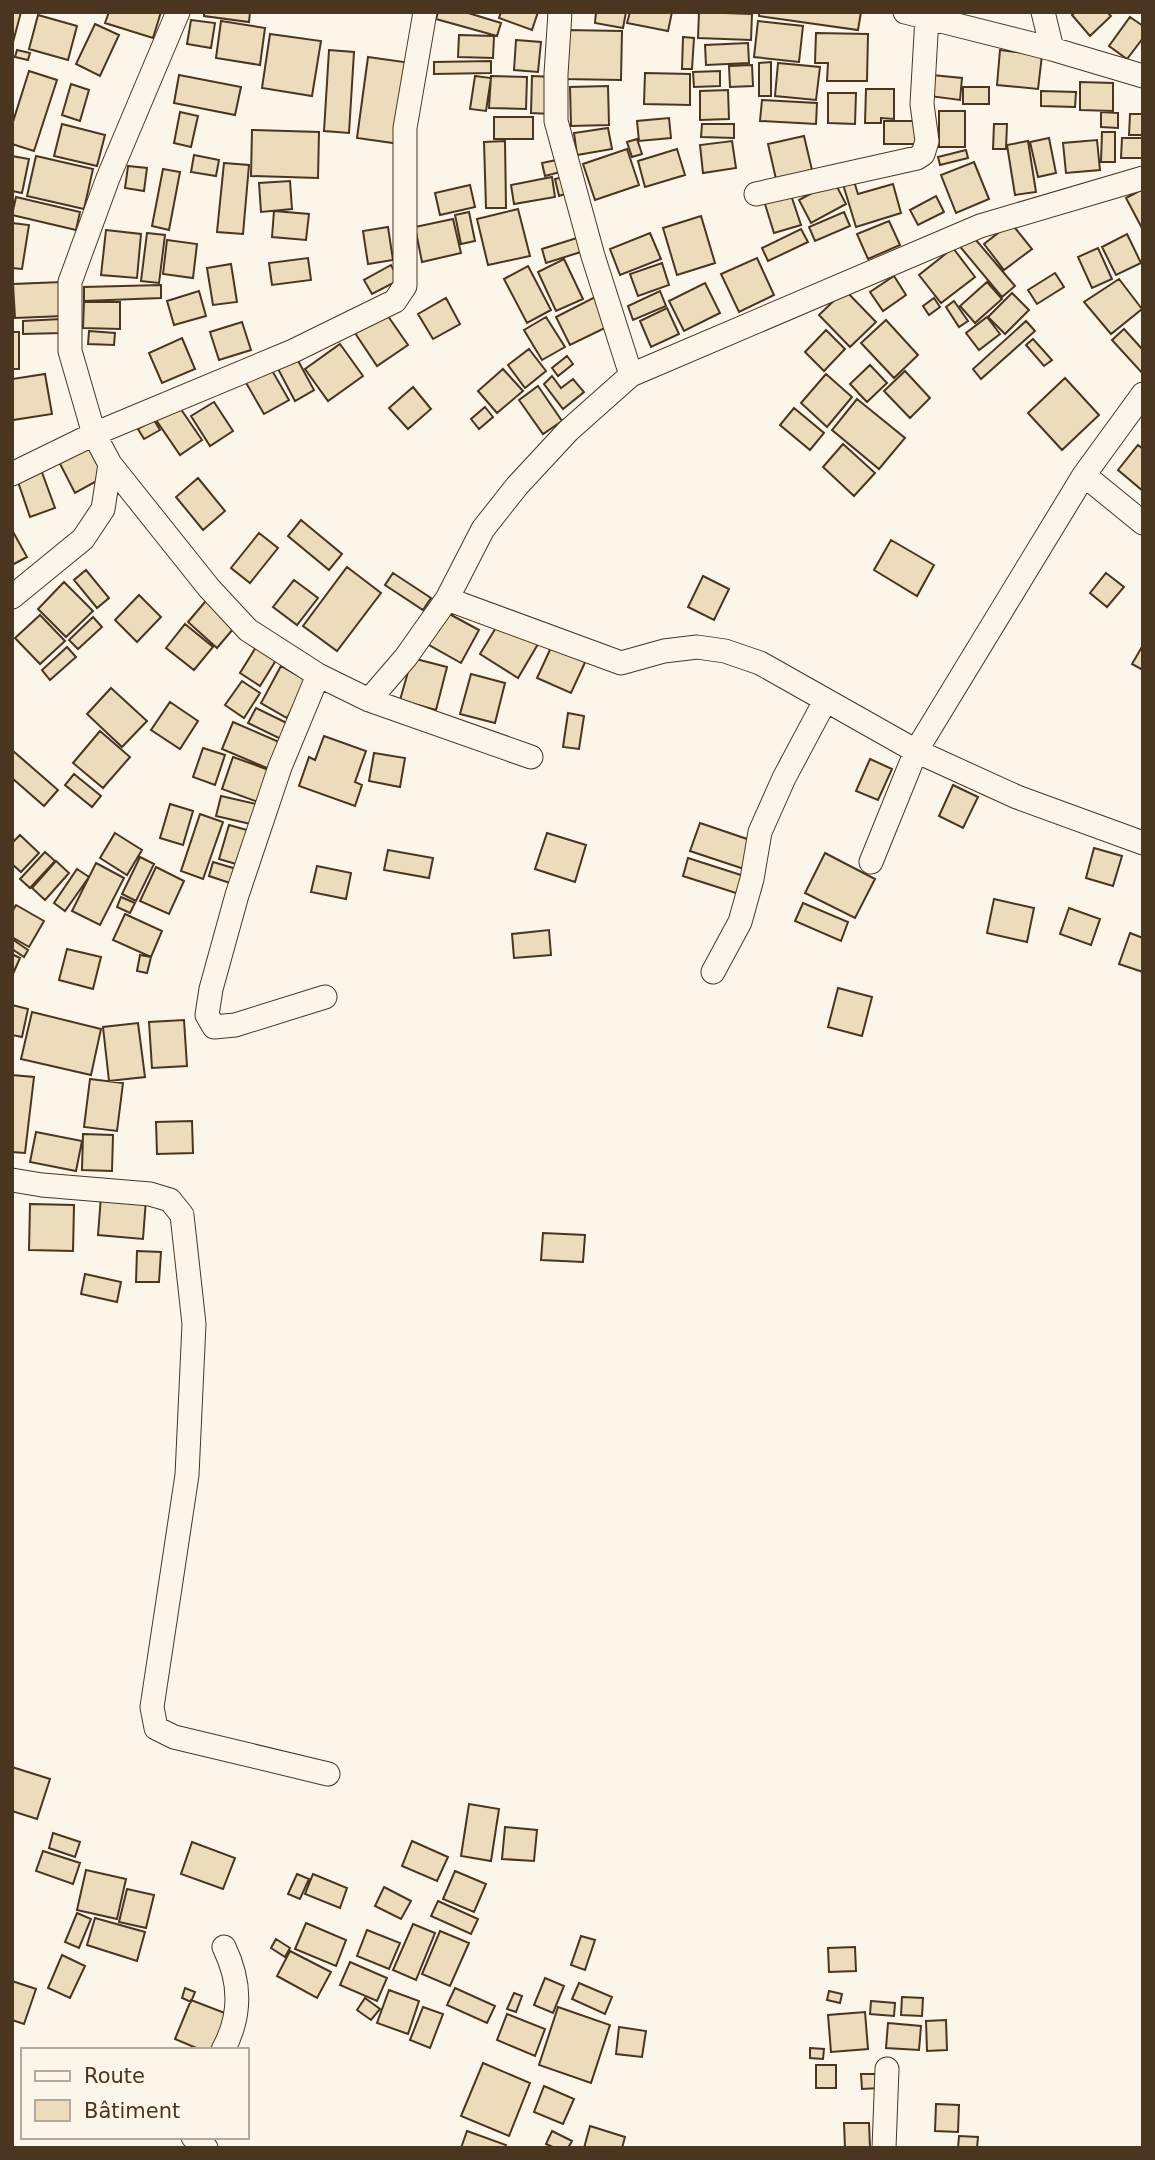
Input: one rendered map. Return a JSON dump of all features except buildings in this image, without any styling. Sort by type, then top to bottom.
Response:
[{"type":"street","points":[[178,12],[108,178],[70,282],[70,351],[94,434],[110,464],[209,588],[248,630],[318,676],[369,700],[531,757]]},
{"type":"street","points":[[12,474],[94,434],[293,351],[395,301],[405,286],[405,128],[425,12]]},
{"type":"street","points":[[560,12],[556,121],[593,256],[631,374]]},
{"type":"street","points":[[1043,12],[1052,49]]},
{"type":"street","points":[[756,194],[917,158],[923,154],[927,141],[916,14],[1143,76]]},
{"type":"street","points":[[369,700],[406,657],[447,599],[483,529],[517,486],[568,431],[631,374],[980,226],[1143,178]]},
{"type":"street","points":[[871,862],[916,751],[1084,475],[1143,394]]},
{"type":"street","points":[[12,597],[83,539],[103,509],[110,464]]},
{"type":"street","points":[[1084,475],[1143,523]]},
{"type":"street","points":[[447,599],[621,663],[664,651],[697,647],[725,651],[760,663],[916,751],[1017,797],[1143,843]]},
{"type":"street","points":[[318,676],[280,768],[237,895],[211,989],[207,1015],[214,1027],[235,1025],[325,997]]},
{"type":"street","points":[[713,972],[740,922],[760,832],[784,778],[825,701]]},
{"type":"street","points":[[12,1180],[150,1194],[170,1200],[182,1215],[194,1324],[187,1475],[152,1707],[156,1728],[174,1737],[328,1774]]},
{"type":"street","points":[[224,1947],[238,1986],[237,2006],[224,2048]]},
{"type":"street","points":[[884,2148],[887,2069]]}]
